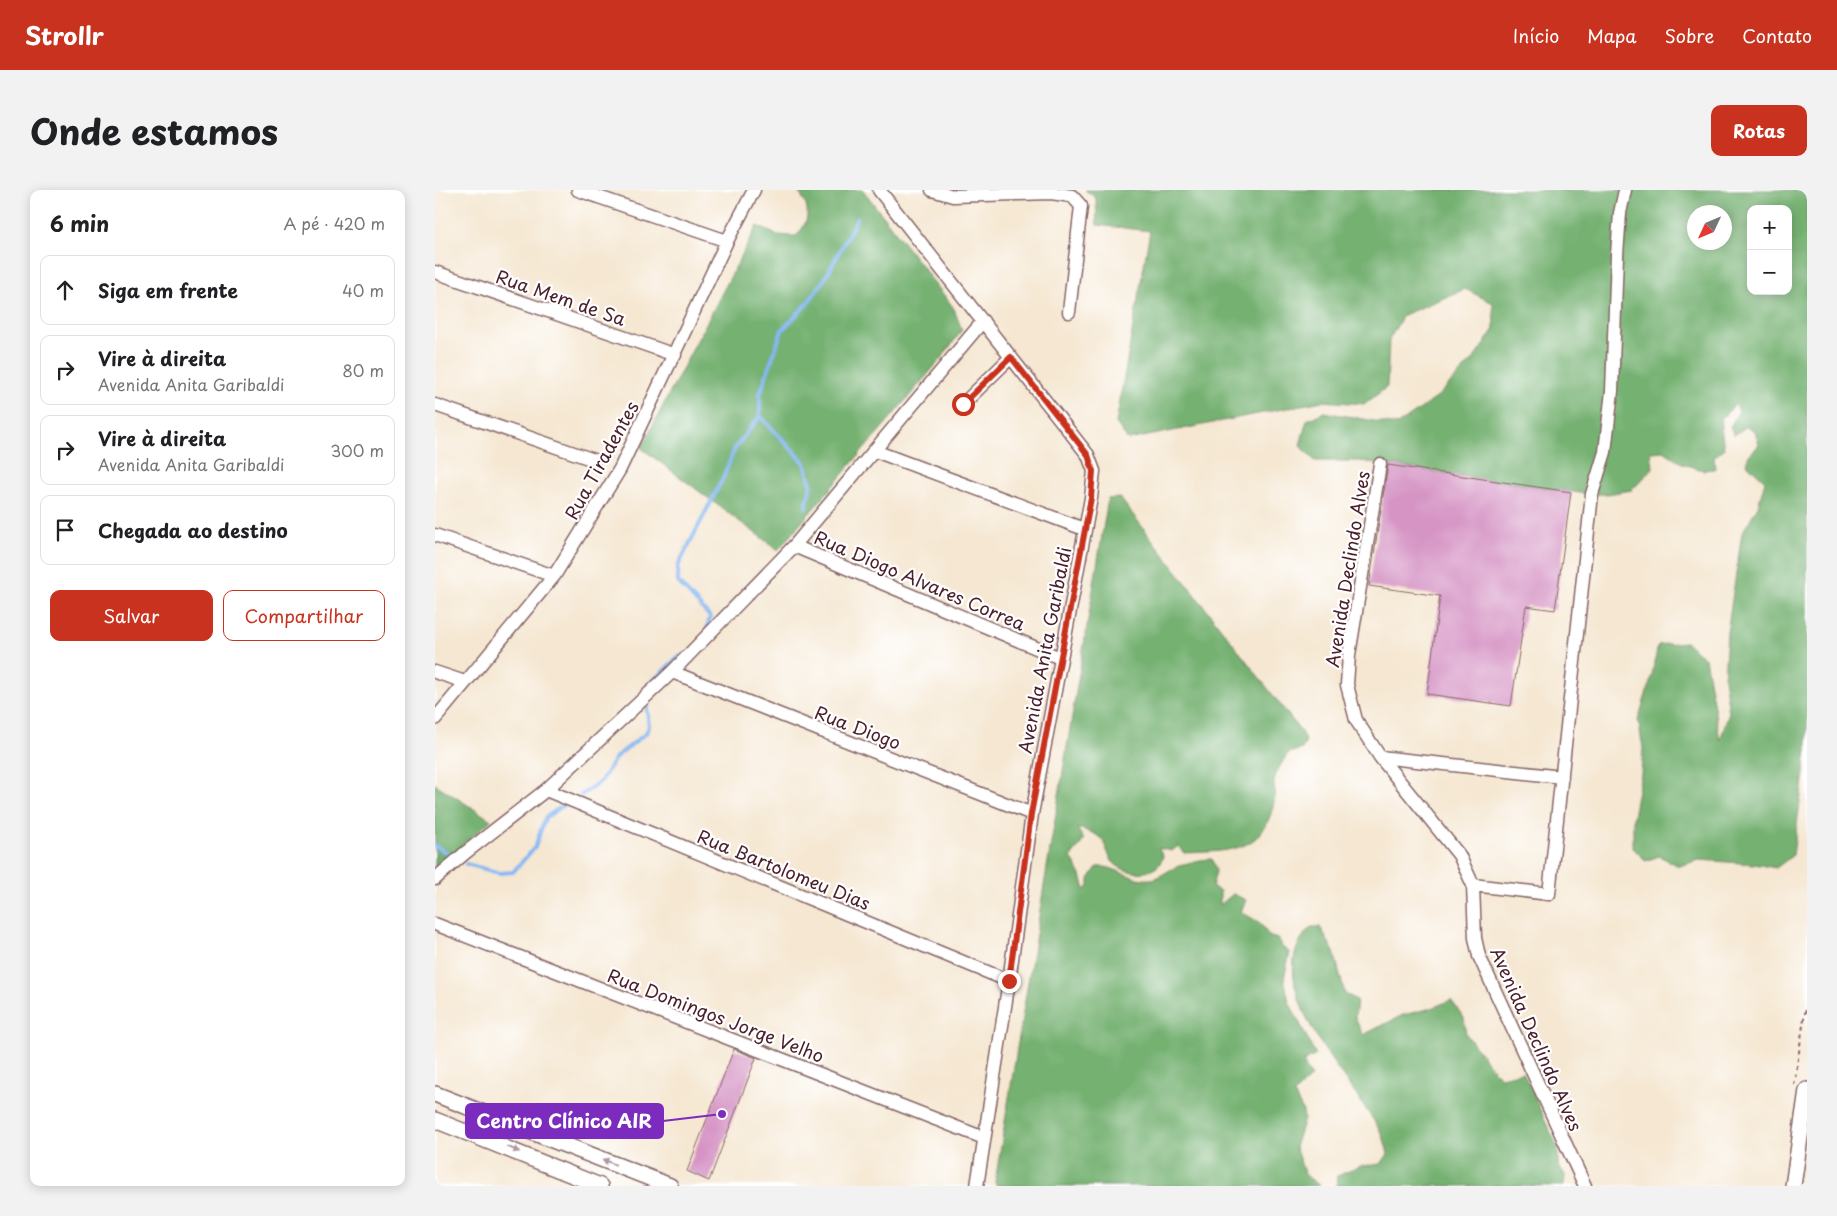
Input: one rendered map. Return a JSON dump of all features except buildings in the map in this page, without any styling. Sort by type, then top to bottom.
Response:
[{"type":"main road","points":[[1793,1186],[1807,1090]]},
{"type":"main road","points":[[435,1094],[670,1186]]},
{"type":"main road","points":[[435,1120],[504,1145],[600,1186]]},
{"type":"street","points":[[578,190],[727,241]]},
{"type":"street","name":"Rua Tiradentes","points":[[435,719],[554,576],[620,469],[727,241],[754,190]]},
{"type":"street","name":"Avenida Anita Garibaldi","points":[[879,190],[1088,455],[1093,471],[1031,814],[1009,981],[977,1186]]},
{"type":"street","points":[[932,190],[953,196],[1051,192],[1072,196],[1081,206],[1069,312]]},
{"type":"street","points":[[1473,885],[1549,894],[1592,494],[1605,452],[1612,391],[1618,247],[1621,207],[1625,190]]},
{"type":"street","name":"Rua Mem de Sa","points":[[435,272],[675,355]]},
{"type":"street","points":[[435,879],[465,853],[546,790],[672,672],[794,546],[983,321]]},
{"type":"street","points":[[963,404],[1011,357]]},
{"type":"street","points":[[435,405],[594,460]]},
{"type":"street","points":[[875,451],[1084,529]]},
{"type":"street","name":"Avenida Declindo Alves","points":[[1380,464],[1349,655],[1347,685],[1356,720],[1380,757],[1459,855],[1473,885],[1475,938],[1479,956],[1585,1186]]},
{"type":"street","points":[[435,535],[554,576]]},
{"type":"street","name":"Rua Diogo Alvares Correa","points":[[794,546],[1060,658]]},
{"type":"street","points":[[435,672],[465,682]]},
{"type":"street","name":"Rua Diogo","points":[[672,672],[1031,814]]},
{"type":"street","points":[[1380,757],[1562,777]]},
{"type":"street","name":"Rua Bartolomeu Dias","points":[[546,790],[1009,981]]},
{"type":"street","name":"Rua Domingos Jorge Velho","points":[[435,924],[984,1138]]},
{"type":"green space","points":[[796,190],[863,190],[953,307],[962,330],[940,360],[778,550],[641,448],[757,226],[777,235],[796,236],[801,230],[807,219],[807,207]]},
{"type":"green space","points":[[1085,190],[1807,190],[1807,750],[1793,855],[1776,868],[1755,864],[1699,860],[1679,866],[1659,856],[1646,861],[1633,848],[1633,817],[1641,774],[1643,748],[1638,720],[1651,679],[1658,645],[1685,642],[1705,658],[1720,740],[1729,713],[1724,678],[1727,633],[1742,533],[1758,506],[1765,481],[1746,463],[1749,455],[1759,445],[1755,431],[1747,426],[1734,435],[1730,427],[1739,411],[1736,404],[1720,420],[1724,449],[1714,457],[1715,469],[1703,470],[1683,464],[1664,451],[1651,452],[1653,468],[1632,490],[1607,494],[1587,494],[1360,461],[1315,461],[1300,445],[1307,420],[1324,412],[1397,425],[1435,399],[1473,360],[1494,329],[1493,303],[1465,289],[1403,315],[1389,340],[1387,387],[1365,404],[1322,401],[1128,440],[1116,423],[1150,231],[1097,225],[1096,198]]},
{"type":"green space","points":[[1120,498],[1300,730],[1306,741],[1302,749],[1288,753],[1280,765],[1274,783],[1275,794],[1271,815],[1264,829],[1255,839],[1244,845],[1218,851],[1184,853],[1178,846],[1172,851],[1158,848],[1163,856],[1155,868],[1148,871],[1132,872],[1124,870],[1112,861],[1103,842],[1097,835],[1077,828],[1084,840],[1071,857],[1081,875],[1085,890],[1089,886],[1089,879],[1097,867],[1110,868],[1137,878],[1153,879],[1183,864],[1212,859],[1216,871],[1212,887],[1220,891],[1220,905],[1233,894],[1246,900],[1241,912],[1259,922],[1270,937],[1279,939],[1282,947],[1290,953],[1284,978],[1289,1002],[1316,1055],[1303,1062],[1311,1077],[1294,1094],[1303,1111],[1304,1119],[1295,1147],[1305,1175],[1320,1186],[997,1186],[995,1182],[1108,499]]},
{"type":"green space","points":[[435,784],[491,820],[435,870]]},
{"type":"green space","points":[[1311,927],[1320,927],[1334,952],[1345,994],[1357,1000],[1355,1018],[1363,1035],[1403,1015],[1432,1008],[1451,1000],[1464,1018],[1466,1034],[1494,1071],[1501,1077],[1523,1072],[1558,1148],[1558,1165],[1565,1175],[1564,1186],[1336,1186],[1337,1176],[1361,1166],[1381,1164],[1388,1154],[1381,1132],[1330,1058],[1313,1030],[1300,1002],[1294,975],[1296,949]]},
{"type":"waterway","points":[[707,628],[710,617],[678,582],[678,566],[723,478],[735,448],[760,416],[760,394],[782,330],[808,303],[826,277],[857,218]]},
{"type":"waterway","points":[[760,416],[805,463],[811,485],[806,507]]},
{"type":"waterway","points":[[646,688],[679,656]]},
{"type":"waterway","points":[[581,795],[601,781],[616,757],[646,733],[649,727],[647,708]]},
{"type":"waterway","points":[[466,864],[500,873],[513,872],[535,847],[545,818],[564,805]]},
{"type":"waterway","points":[[435,846],[449,854]]},
{"type":"place","name":"Centro Clínico AIR","points":[[722,1114]]},
{"type":"route","points":[[963,404],[1011,357],[1088,455],[1093,471],[1091,498],[1031,814],[1009,981]]}]
